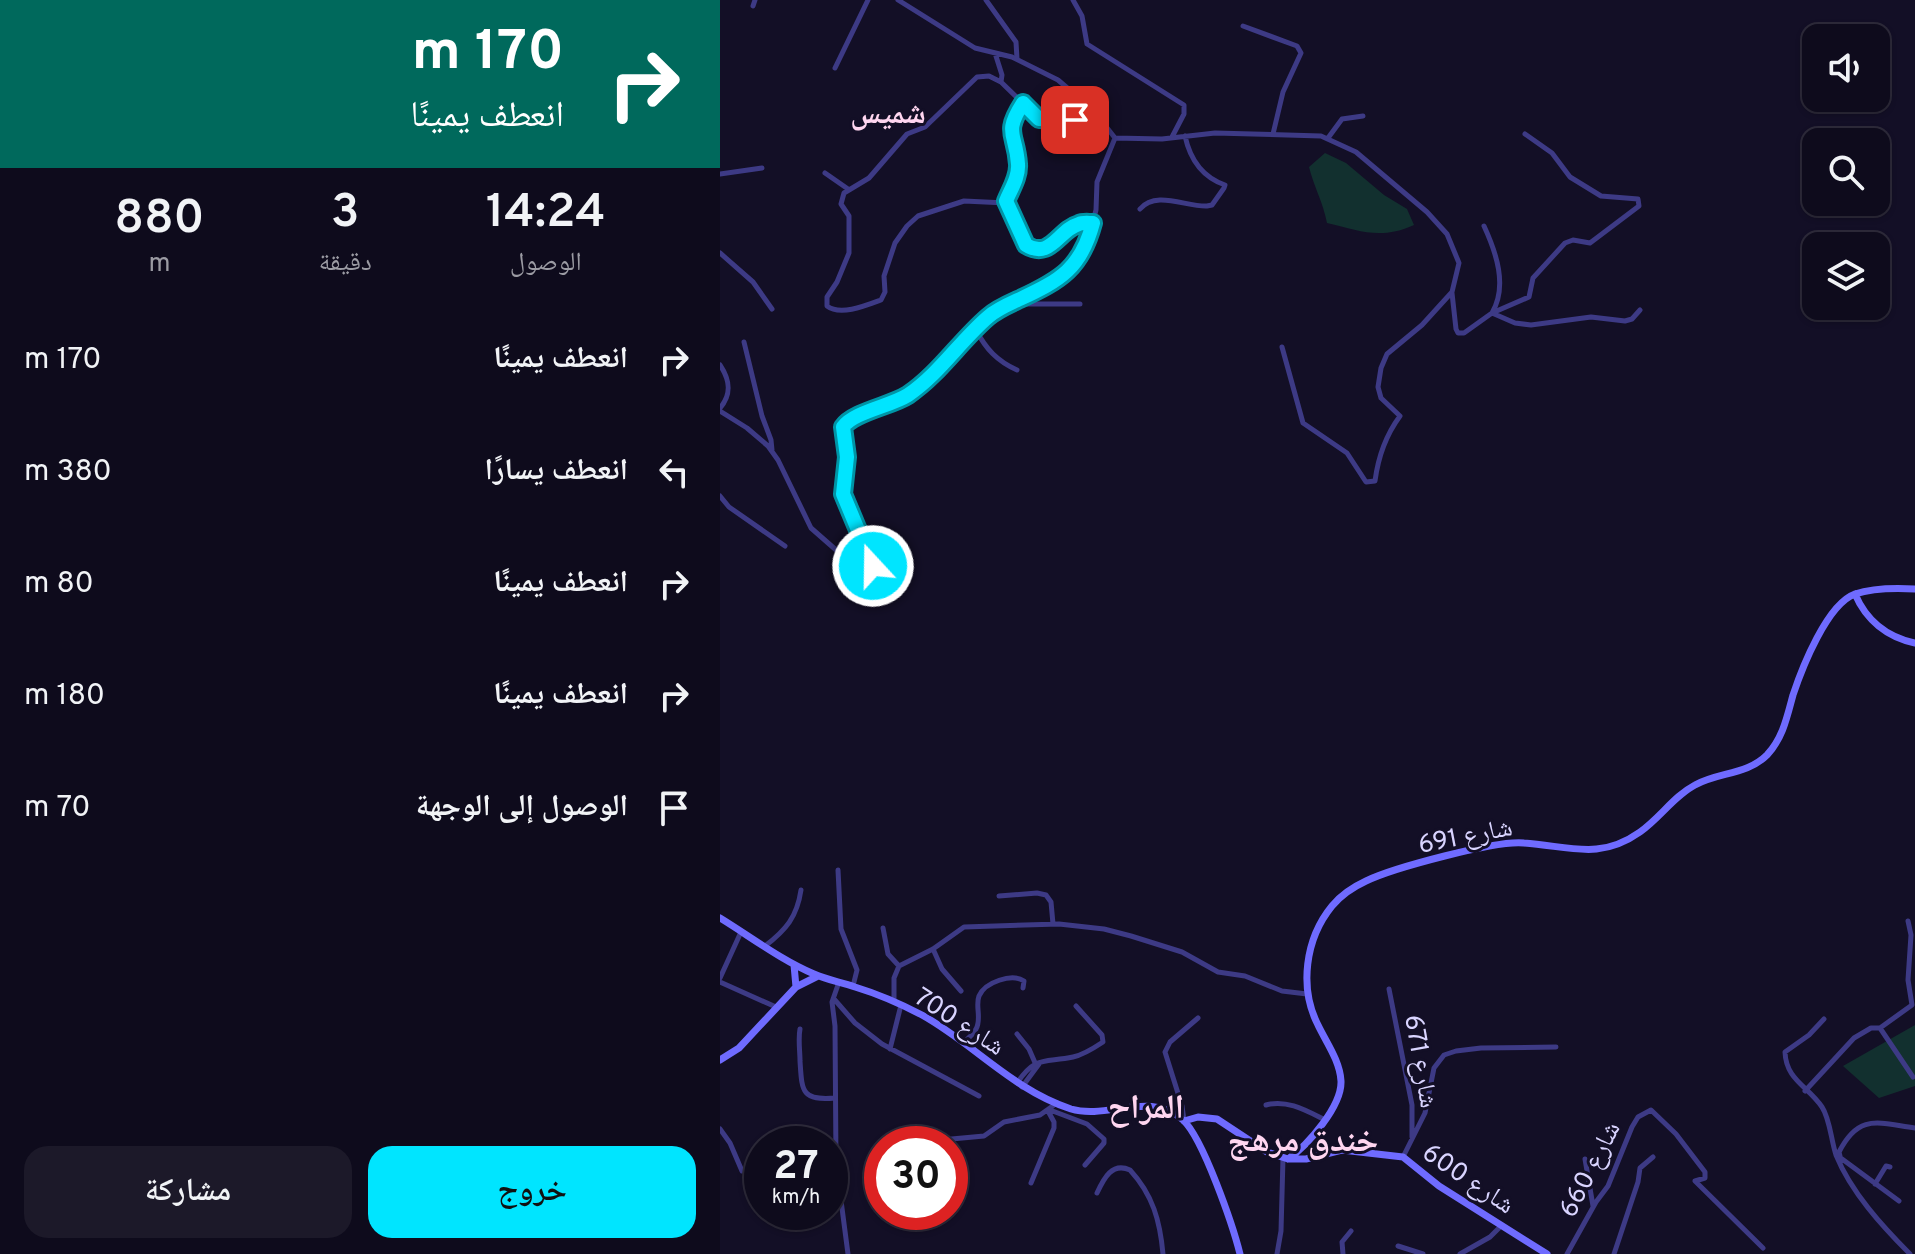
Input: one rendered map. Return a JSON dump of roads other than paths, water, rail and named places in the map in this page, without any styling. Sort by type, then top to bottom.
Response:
[{"type":"main road","points":[[1915,589],[1855,594],[1873,622],[1904,641],[1915,643]]},
{"type":"main road","name":"شارع 691","points":[[1286,1158],[1301,1150],[1325,1120],[1338,1097],[1341,1079],[1307,994],[1308,959],[1322,923],[1340,898],[1368,880],[1498,845],[1523,842],[1572,850],[1603,850],[1623,843],[1641,832],[1697,783],[1744,770],[1765,757],[1782,734],[1805,664],[1829,617],[1855,594]]},
{"type":"main road","name":"شارع 700","points":[[720,918],[794,965],[923,1016],[1020,1085],[1057,1103],[1078,1111],[1096,1112],[1145,1105],[1184,1121]]},
{"type":"main road","points":[[794,965],[796,987]]},
{"type":"main road","points":[[720,1060],[739,1048],[796,987],[818,976]]},
{"type":"main road","points":[[1240,1254],[1222,1200],[1184,1121],[1198,1117],[1217,1119],[1267,1152],[1286,1158]]},
{"type":"main road","name":"شارع 600","points":[[1286,1158],[1306,1159],[1342,1150],[1403,1157],[1439,1186],[1547,1254]]},
{"type":"street","points":[[835,68],[868,0]]},
{"type":"street","points":[[898,0],[972,46],[1017,59],[1068,88],[1093,110],[1115,138]]},
{"type":"street","points":[[986,0],[1016,42],[1017,59]]},
{"type":"street","points":[[1073,0],[1082,16],[1087,44],[1184,105],[1184,114],[1172,137]]},
{"type":"street","points":[[1243,26],[1297,46],[1301,53],[1283,92],[1273,134]]},
{"type":"street","points":[[995,53],[1001,82]]},
{"type":"street","points":[[1006,203],[964,201],[918,216],[895,243],[884,276],[884,297],[861,307],[833,310],[827,306],[826,300],[849,253],[849,216],[841,199],[848,189],[869,178],[907,134],[925,127],[977,77],[989,76],[1001,82],[1039,119],[1075,120]]},
{"type":"street","points":[[1023,103],[1011,126],[1018,164],[1016,179],[1006,203],[1026,245],[1033,249],[1047,249],[1078,224],[1093,223]]},
{"type":"street","points":[[1328,138],[1342,119],[1363,116]]},
{"type":"street","points":[[1115,138],[1215,133],[1273,134],[1328,138],[1356,152],[1427,212],[1447,234],[1459,263],[1452,292],[1454,319],[1458,333],[1464,333],[1492,313],[1529,297],[1533,278],[1565,243],[1573,240],[1590,243],[1640,204],[1638,199],[1608,198],[1591,191],[1570,177],[1552,153],[1525,134]]},
{"type":"street","points":[[1140,209],[1149,202],[1159,200],[1212,205],[1224,188],[1225,185],[1209,176],[1189,155],[1185,136]]},
{"type":"street","points":[[720,365],[728,377],[728,396],[720,410],[747,428],[772,451],[811,528],[860,571],[871,573],[871,560],[843,494],[847,457],[843,427],[851,418],[898,401],[915,390],[992,314],[1041,290],[1072,269],[1087,244],[1093,223],[1097,182],[1115,138]]},
{"type":"street","points":[[720,174],[762,168]]},
{"type":"street","points":[[825,173],[848,189]]},
{"type":"street","points":[[1484,226],[1494,249],[1499,273],[1499,299],[1492,313]]},
{"type":"street","points":[[720,253],[753,282],[772,309]]},
{"type":"street","points":[[1282,347],[1291,389],[1303,423],[1347,453],[1366,482],[1370,483],[1375,481],[1383,449],[1400,416],[1381,398],[1378,387],[1387,354],[1422,325],[1452,292]]},
{"type":"street","points":[[1011,304],[1080,304]]},
{"type":"street","points":[[1492,313],[1515,323],[1531,325],[1591,317],[1625,321],[1632,319],[1640,310]]},
{"type":"street","points":[[976,330],[987,349],[1002,363],[1017,370]]},
{"type":"street","points":[[744,342],[772,451]]},
{"type":"street","points":[[720,496],[729,507],[785,546]]},
{"type":"street","points":[[838,870],[841,929],[857,970],[853,986]]},
{"type":"street","points":[[765,946],[785,930],[799,906],[801,890]]},
{"type":"street","points":[[999,896],[1046,895],[1051,902],[1053,924]]},
{"type":"street","points":[[1805,1091],[1854,1038],[1871,1028],[1880,1028],[1913,1003],[1908,980],[1911,935],[1908,921]]},
{"type":"street","points":[[890,1049],[897,1004],[894,978],[899,966],[933,949],[964,927],[1053,924],[1104,929],[1182,952],[1218,972],[1245,976],[1282,991],[1307,994]]},
{"type":"street","points":[[883,928],[888,954],[899,966]]},
{"type":"street","points":[[741,931],[720,980],[776,1007]]},
{"type":"street","points":[[933,949],[942,969],[961,991]]},
{"type":"street","points":[[963,1044],[978,1025],[981,992],[1013,977],[1024,981],[1023,988]]},
{"type":"street","points":[[839,982],[833,998],[837,1178],[848,1254]]},
{"type":"street","name":"شارع 671","points":[[1389,989],[1412,1105],[1412,1140]]},
{"type":"street","points":[[833,998],[855,1023],[890,1049],[979,1096]]},
{"type":"street","points":[[1020,1085],[1037,1064],[1075,1056],[1104,1041],[1076,1006]]},
{"type":"street","points":[[1184,1121],[1165,1052],[1170,1042],[1198,1018]]},
{"type":"street","points":[[1824,1019],[1785,1053],[1791,1074],[1823,1108],[1838,1156],[1856,1192],[1910,1254]]},
{"type":"street","points":[[1880,1028],[1913,1077]]},
{"type":"street","points":[[800,1029],[800,1085],[818,1100],[835,1098]]},
{"type":"street","points":[[1017,1034],[1037,1064]]},
{"type":"street","points":[[1403,1157],[1425,1113],[1434,1068],[1444,1055],[1473,1049],[1556,1047]]},
{"type":"street","points":[[968,1137],[984,1136],[1008,1120],[1032,1117],[1057,1103]]},
{"type":"street","points":[[1266,1105],[1294,1105],[1325,1120]]},
{"type":"street","points":[[1049,1110],[1087,1124],[1104,1139],[1085,1165]]},
{"type":"street","points":[[1031,1183],[1054,1128],[1049,1110]]},
{"type":"street","name":"شارع 660","points":[[1567,1254],[1608,1186],[1632,1127],[1638,1117],[1651,1110],[1674,1131],[1705,1172],[1705,1178],[1695,1181],[1763,1248]]},
{"type":"street","points":[[1838,1156],[1849,1135],[1863,1125],[1882,1123],[1915,1128]]},
{"type":"street","points":[[720,1129],[742,1171]]},
{"type":"street","points":[[1838,1156],[1899,1201]]},
{"type":"street","points":[[1614,1254],[1640,1168],[1653,1157]]},
{"type":"street","points":[[1277,1254],[1286,1158]]},
{"type":"street","points":[[1585,1159],[1593,1207]]},
{"type":"street","points":[[1875,1184],[1886,1166],[1890,1167]]},
{"type":"street","points":[[1097,1193],[1109,1172],[1120,1167],[1130,1170],[1149,1195],[1156,1212],[1163,1254]]},
{"type":"street","points":[[1460,1254],[1490,1237],[1502,1225]]},
{"type":"street","points":[[1343,1254],[1342,1242],[1351,1231]]},
{"type":"street","points":[[1398,1246],[1423,1254]]},
{"type":"district","name":"شميس","points":[[888,113]]},
{"type":"district","name":"المراح","points":[[1146,1106]]},
{"type":"district","name":"خندق مرهج","points":[[1303,1139]]}]
